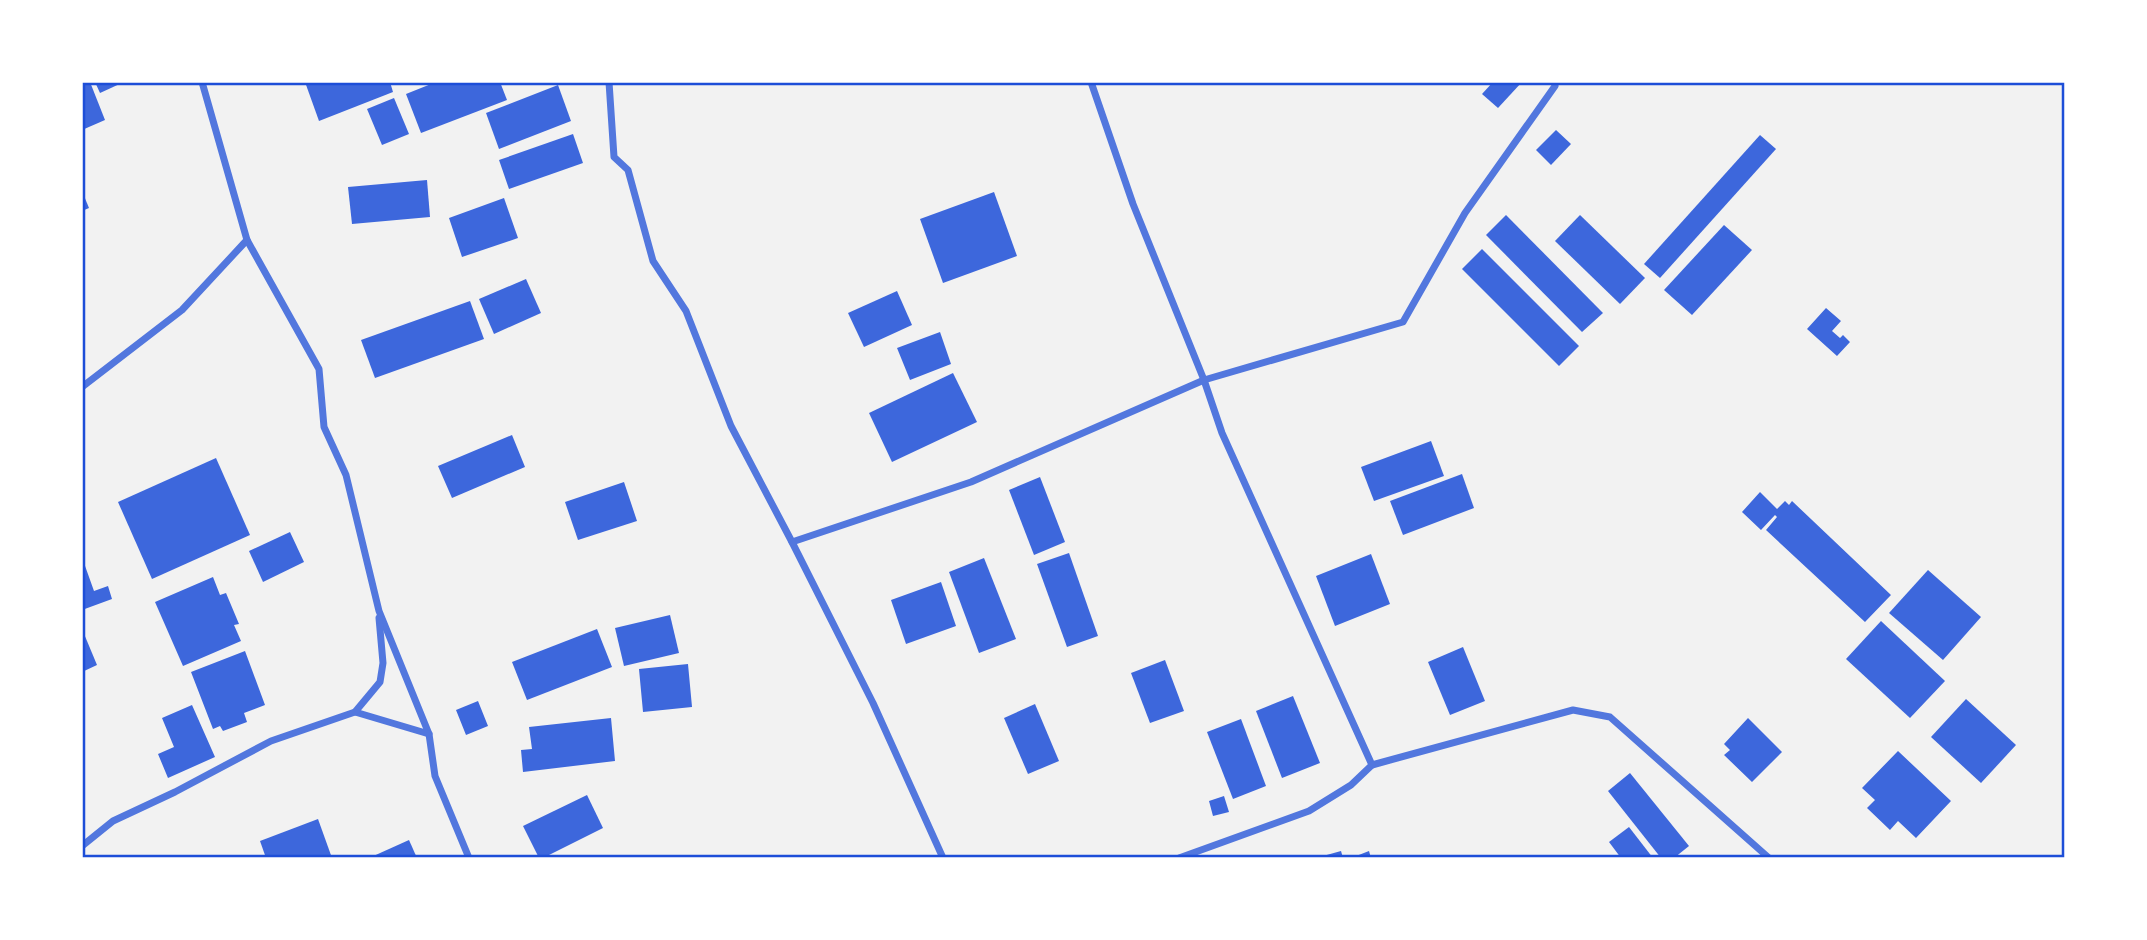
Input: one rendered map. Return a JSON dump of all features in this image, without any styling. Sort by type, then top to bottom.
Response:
[{"type":"street","points":[[202,82],[247,240],[319,369],[324,427],[346,475],[379,611],[429,734],[435,776],[469,858]]},
{"type":"street","points":[[609,82],[614,157],[628,170],[653,261],[686,311],[731,426],[873,703],[943,858]]},
{"type":"street","points":[[1091,82],[1133,204],[1204,380],[1222,432],[1372,765]]},
{"type":"street","points":[[792,542],[971,482],[1204,380],[1403,321],[1465,213],[1555,86]]},
{"type":"street","points":[[82,387],[182,310],[247,240]]},
{"type":"street","points":[[82,846],[113,821],[175,792],[271,741],[355,712],[380,682],[383,663],[379,611]]},
{"type":"street","points":[[1179,858],[1309,811],[1351,785],[1372,765],[1573,710],[1610,717],[1769,858]]},
{"type":"street","points":[[355,712],[429,734]]},
{"type":"building","points":[[90,82],[105,120],[82,130],[82,85]]},
{"type":"building","points":[[95,82],[124,82],[100,93]]},
{"type":"building","points":[[305,82],[390,82],[393,92],[319,121]]},
{"type":"building","points":[[436,82],[500,82],[507,100],[421,133],[406,94]]},
{"type":"building","points":[[1493,82],[1522,82],[1498,108],[1482,94]]},
{"type":"building","points":[[558,85],[571,121],[499,149],[486,113]]},
{"type":"building","points":[[394,98],[409,134],[382,145],[367,109]]},
{"type":"building","points":[[1556,130],[1571,144],[1551,165],[1536,150]]},
{"type":"building","points":[[573,134],[583,163],[509,189],[499,160]]},
{"type":"building","points":[[1760,135],[1776,149],[1660,278],[1644,264]]},
{"type":"building","points":[[427,180],[430,217],[352,224],[348,187]]},
{"type":"building","points":[[82,191],[89,208],[82,211]]},
{"type":"building","points":[[994,192],[1017,256],[943,283],[920,219]]},
{"type":"building","points":[[504,198],[518,238],[462,257],[449,218]]},
{"type":"building","points":[[1506,215],[1603,313],[1582,332],[1486,235]]},
{"type":"building","points":[[1580,215],[1645,278],[1620,304],[1555,241]]},
{"type":"building","points":[[1724,225],[1752,250],[1692,315],[1664,290]]},
{"type":"building","points":[[1482,249],[1579,346],[1559,366],[1462,269]]},
{"type":"building","points":[[526,279],[541,313],[494,334],[479,299]]},
{"type":"building","points":[[897,291],[912,325],[864,347],[848,313]]},
{"type":"building","points":[[470,301],[484,339],[375,378],[361,340]]},
{"type":"building","points":[[1826,308],[1841,321],[1832,331],[1840,338],[1843,335],[1850,342],[1837,356],[1807,329]]},
{"type":"building","points":[[940,332],[951,364],[910,380],[897,348]]},
{"type":"building","points":[[953,373],[977,422],[892,462],[869,413]]},
{"type":"building","points":[[512,435],[525,467],[452,498],[438,466]]},
{"type":"building","points":[[1431,441],[1444,476],[1374,501],[1361,467]]},
{"type":"building","points":[[216,458],[250,535],[152,579],[118,502]]},
{"type":"building","points":[[1462,474],[1474,508],[1403,535],[1390,501]]},
{"type":"building","points":[[1040,477],[1065,542],[1034,555],[1009,490]]},
{"type":"building","points":[[624,482],[637,521],[578,540],[565,502]]},
{"type":"building","points":[[1760,492],[1777,509],[1785,501],[1789,505],[1792,501],[1891,595],[1865,622],[1766,530],[1777,517],[1775,515],[1761,530],[1742,512]]},
{"type":"building","points":[[290,532],[304,562],[263,582],[249,551]]},
{"type":"building","points":[[1069,553],[1098,636],[1067,647],[1037,564]]},
{"type":"building","points":[[1371,554],[1390,604],[1335,626],[1316,576]]},
{"type":"building","points":[[984,558],[1016,639],[979,653],[949,572]]},
{"type":"building","points":[[84,563],[94,591],[108,586],[112,599],[82,610],[82,564]]},
{"type":"building","points":[[1928,570],[1981,617],[1943,660],[1889,613]]},
{"type":"building","points":[[213,577],[220,595],[226,593],[239,624],[234,625],[241,641],[183,666],[155,602]]},
{"type":"building","points":[[941,582],[956,626],[906,644],[891,600]]},
{"type":"building","points":[[670,615],[679,653],[624,666],[615,628]]},
{"type":"building","points":[[1881,621],[1945,681],[1910,718],[1846,659]]},
{"type":"building","points":[[82,629],[97,665],[82,672]]},
{"type":"building","points":[[597,629],[612,667],[527,700],[512,662]]},
{"type":"building","points":[[1463,647],[1485,701],[1450,715],[1428,662]]},
{"type":"building","points":[[245,651],[265,705],[244,713],[247,722],[223,731],[220,726],[213,729],[191,672]]},
{"type":"building","points":[[1165,660],[1184,711],[1150,723],[1131,673]]},
{"type":"building","points":[[688,664],[692,707],[643,712],[639,669]]},
{"type":"building","points":[[1293,696],[1320,763],[1282,778],[1256,711]]},
{"type":"building","points":[[1966,699],[2016,745],[1981,783],[1931,737]]},
{"type":"building","points":[[478,701],[488,726],[466,735],[456,710]]},
{"type":"building","points":[[1035,704],[1059,761],[1028,774],[1004,718]]},
{"type":"building","points":[[192,705],[215,757],[168,778],[158,754],[174,747],[162,718]]},
{"type":"building","points":[[611,718],[615,761],[523,772],[521,750],[532,749],[529,727]]},
{"type":"building","points":[[1748,718],[1782,752],[1752,782],[1724,755],[1730,750],[1724,744]]},
{"type":"building","points":[[1241,719],[1266,786],[1233,799],[1207,732]]},
{"type":"building","points":[[1898,751],[1951,801],[1916,838],[1898,821],[1890,830],[1867,808],[1875,800],[1862,788]]},
{"type":"building","points":[[1630,773],[1689,846],[1674,858],[1661,858],[1608,791]]},
{"type":"building","points":[[587,795],[603,828],[539,858],[523,826]]},
{"type":"building","points":[[1224,796],[1229,812],[1213,816],[1209,801]]},
{"type":"building","points":[[318,819],[332,858],[266,858],[260,841]]},
{"type":"building","points":[[1629,827],[1653,858],[1621,858],[1609,842]]},
{"type":"building","points":[[409,840],[417,858],[369,858]]},
{"type":"building","points":[[1341,851],[1343,858],[1323,856]]},
{"type":"building","points":[[1369,851],[1371,858],[1351,858]]}]
